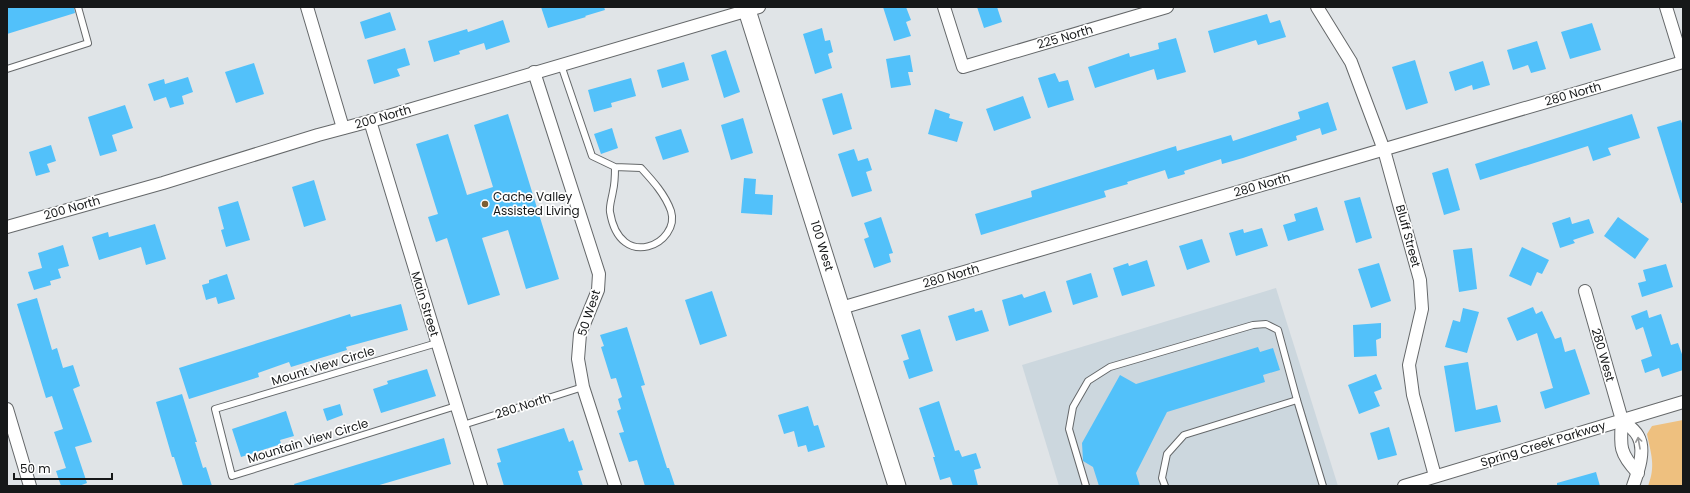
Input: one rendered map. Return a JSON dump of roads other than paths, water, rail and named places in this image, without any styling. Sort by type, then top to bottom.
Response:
[{"type":"street","points":[[307,7],[344,128]]},
{"type":"street","name":"225 North","points":[[944,7],[963,67],[1167,7]]},
{"type":"street","name":"Bluff Street","points":[[1317,7],[1351,62],[1384,150],[1420,280],[1422,308],[1409,365],[1414,395],[1435,476]]},
{"type":"street","points":[[1666,7],[1683,62]]},
{"type":"street","name":"200 North","points":[[7,227],[163,183],[751,8]]},
{"type":"street","name":"100 West","points":[[751,8],[841,308],[897,486]]},
{"type":"street","name":"280 North","points":[[841,308],[1683,62]]},
{"type":"street","name":"50 West","points":[[534,72],[599,274],[598,290],[580,334],[578,359],[583,387],[615,486]]},
{"type":"street","name":"Main Street","points":[[370,121],[481,486]]},
{"type":"street","name":"280 West","points":[[1585,291],[1622,420]]},
{"type":"street","name":"Spring Creek Parkway","points":[[1404,486],[1683,402]]},
{"type":"street","points":[[7,409],[30,486]]},
{"type":"street","points":[[1622,420],[1620,440],[1626,460],[1638,473]]},
{"type":"street","points":[[1622,420],[1638,435],[1640,441],[1641,459],[1633,486]]},
{"type":"lane","points":[[7,69],[88,43],[78,7]]},
{"type":"lane","points":[[561,65],[592,156],[615,167],[641,168],[658,187],[671,211],[672,224],[665,236],[651,246],[636,248],[622,242],[614,229],[609,210],[614,189],[615,167]]},
{"type":"lane","points":[[1086,486],[1069,429],[1073,407],[1088,381],[1110,367],[1253,325],[1266,324],[1278,330],[1323,486]]},
{"type":"lane","name":"Mount View Circle","points":[[215,409],[437,343]]},
{"type":"lane","name":"280 North","points":[[463,425],[583,387]]},
{"type":"lane","points":[[1165,486],[1162,478],[1167,454],[1184,435],[1298,400]]},
{"type":"lane","name":"Mountain View Circle","points":[[215,409],[232,476],[456,406]]},
{"type":"place","name":"Cache Valley Assisted Living","points":[[485,204]]}]
